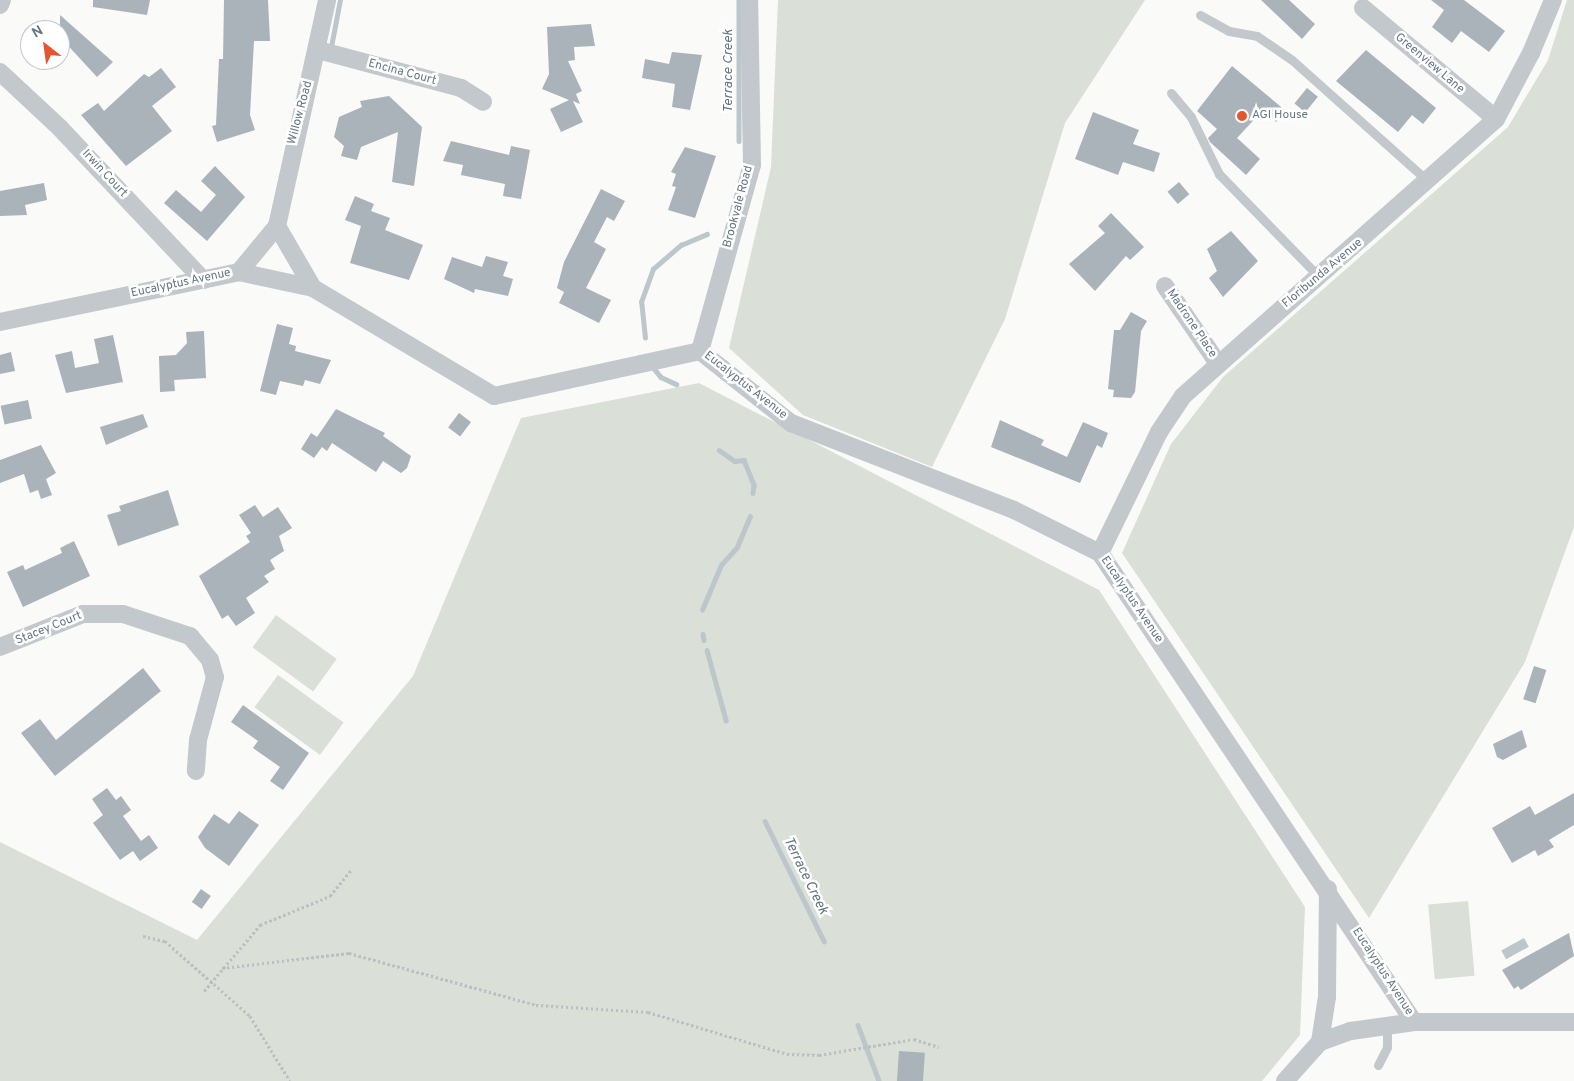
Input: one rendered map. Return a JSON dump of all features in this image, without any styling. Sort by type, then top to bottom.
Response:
[{"type":"street","points":[[0,5],[2,0]]},
{"type":"street","name":"Willow Road","points":[[278,226],[293,138],[318,50],[327,0]]},
{"type":"street","name":"Brookvale Road","points":[[700,350],[752,165],[749,0]]},
{"type":"street","name":"Floribunda Avenue","points":[[1100,553],[1159,432],[1183,396],[1217,362],[1320,278],[1496,119],[1532,53],[1553,0]]},
{"type":"street","name":"Greenview Lane","points":[[1363,8],[1496,119]]},
{"type":"street","name":"Encina Court","points":[[318,50],[462,88],[483,102]]},
{"type":"street","name":"Irwin Court","points":[[0,72],[60,128],[204,280]]},
{"type":"street","points":[[239,272],[278,226],[313,288]]},
{"type":"street","name":"Eucalyptus Avenue","points":[[0,322],[239,272],[313,288],[494,396],[700,350],[791,423],[1014,510],[1100,553],[1328,889],[1414,1022],[1574,1022]]},
{"type":"street","name":"Madrone Place","points":[[1166,286],[1217,362]]},
{"type":"street","name":"Stacey Court","points":[[0,647],[83,614],[123,614],[190,636],[210,660],[215,677],[198,740],[196,771]]},
{"type":"street","points":[[1320,1042],[1327,997],[1328,889]]},
{"type":"street","points":[[1285,1081],[1320,1042],[1351,1031],[1414,1022]]},
{"type":"lane","points":[[1200,15],[1229,31],[1257,36],[1292,60],[1428,181]]},
{"type":"lane","points":[[1171,93],[1191,117],[1219,174],[1320,278]]},
{"type":"lane","points":[[1378,1065],[1387,1047],[1387,1026]]},
{"type":"path","points":[[204,991],[260,925],[330,896],[351,870]]},
{"type":"path","points":[[143,936],[165,941],[212,981],[263,1032],[290,1081]]},
{"type":"path","points":[[222,968],[349,953],[536,1005],[648,1012],[787,1054],[819,1055],[914,1039],[939,1047]]},
{"type":"shaded area","points":[[778,0],[1145,0],[1065,123],[1005,319],[932,467],[803,415],[729,348],[771,167]]},
{"type":"shaded area","points":[[1567,0],[1574,0],[1574,527],[1525,662],[1369,918],[1122,553],[1171,444],[1223,377],[1508,127],[1548,60]]},
{"type":"shaded area","points":[[699,383],[1099,590],[1305,907],[1300,1035],[1262,1081],[0,1081],[0,842],[197,940],[413,676],[521,418]]},
{"type":"shaded area","points":[[276,615],[337,659],[313,691],[252,647]]},
{"type":"shaded area","points":[[278,675],[344,723],[320,755],[254,707]]},
{"type":"shaded area","points":[[1468,901],[1475,976],[1435,979],[1428,904]]},
{"type":"shaded area","points":[[1524,938],[1529,947],[1506,959],[1501,951]]},
{"type":"building","points":[[93,0],[150,0],[147,15],[93,7]]},
{"type":"building","points":[[224,0],[268,0],[270,41],[254,41],[250,115],[255,130],[217,142],[212,126],[216,125],[219,59],[223,59]]},
{"type":"building","points":[[1261,0],[1289,0],[1315,24],[1302,39]]},
{"type":"building","points":[[1431,0],[1464,0],[1505,31],[1489,52],[1461,31],[1452,43],[1432,27],[1444,10]]},
{"type":"building","points":[[70,24],[113,62],[97,77],[70,48]]},
{"type":"building","points":[[591,24],[595,46],[574,47],[575,60],[568,61],[582,91],[576,94],[580,104],[573,101],[583,122],[561,132],[550,109],[569,100],[542,89],[549,74],[547,27]]},
{"type":"building","points":[[1366,50],[1436,108],[1423,124],[1412,115],[1398,132],[1336,81]]},
{"type":"building","points":[[672,52],[702,55],[690,110],[672,107],[675,84],[642,78],[645,59],[669,64]]},
{"type":"building","points":[[1232,66],[1286,111],[1276,122],[1263,110],[1237,138],[1260,159],[1246,175],[1210,142],[1208,138],[1217,129],[1197,111]]},
{"type":"building","points":[[161,68],[176,87],[152,106],[172,131],[126,166],[81,115],[98,103],[104,111],[144,74],[149,77]]},
{"type":"building","points":[[1307,88],[1318,97],[1305,112],[1294,104]]},
{"type":"building","points":[[389,96],[422,127],[414,186],[392,182],[398,132],[361,147],[357,160],[341,156],[344,146],[334,137],[339,117],[362,107],[360,101]]},
{"type":"building","points":[[1093,112],[1139,130],[1133,144],[1160,153],[1154,172],[1123,162],[1118,175],[1075,159]]},
{"type":"building","points":[[451,141],[509,155],[511,146],[530,150],[521,199],[503,196],[505,184],[461,175],[463,165],[443,161]]},
{"type":"building","points":[[685,147],[716,156],[695,218],[668,210],[676,187],[672,186],[676,174],[671,172]]},
{"type":"building","points":[[215,166],[245,197],[207,241],[164,203],[176,190],[201,212],[216,195],[201,181]]},
{"type":"building","points":[[1179,182],[1189,194],[1178,204],[1168,192]]},
{"type":"building","points":[[44,183],[47,200],[25,205],[27,215],[0,216],[0,191]]},
{"type":"building","points":[[601,189],[625,201],[614,221],[607,217],[594,242],[606,249],[586,288],[611,300],[599,323],[559,303],[564,292],[557,288],[564,262]]},
{"type":"building","points":[[355,196],[374,204],[371,211],[390,218],[385,230],[423,245],[409,280],[350,263],[361,226],[345,220]]},
{"type":"building","points":[[1111,213],[1144,247],[1130,260],[1126,256],[1095,291],[1069,264],[1105,233],[1098,226]]},
{"type":"building","points":[[1231,231],[1258,261],[1223,297],[1209,278],[1217,271],[1207,249]]},
{"type":"building","points":[[486,256],[508,262],[503,276],[513,279],[508,296],[475,289],[474,293],[444,279],[452,257],[482,267]]},
{"type":"building","points":[[1131,312],[1147,321],[1141,331],[1135,392],[1131,398],[1113,397],[1114,390],[1108,389],[1114,330],[1120,330]]},
{"type":"building","points":[[277,324],[293,328],[289,344],[296,346],[295,351],[331,360],[320,384],[305,380],[303,386],[280,381],[276,395],[260,391]]},
{"type":"building","points":[[204,331],[206,378],[174,380],[175,391],[160,392],[159,356],[176,355],[187,343],[186,332]]},
{"type":"building","points":[[113,335],[123,382],[66,393],[55,355],[72,351],[75,368],[99,363],[94,339]]},
{"type":"building","points":[[11,352],[15,371],[0,374],[0,355]]},
{"type":"building","points":[[28,400],[32,419],[5,424],[1,406]]},
{"type":"building","points":[[336,409],[385,433],[383,436],[411,456],[407,468],[401,473],[383,461],[376,472],[332,443],[327,451],[322,447],[314,458],[301,449],[311,433],[317,437]]},
{"type":"building","points":[[459,413],[471,422],[460,436],[448,427]]},
{"type":"building","points":[[143,414],[148,427],[106,445],[100,427]]},
{"type":"building","points":[[1000,420],[1044,440],[1041,445],[1067,457],[1083,422],[1108,433],[1102,448],[1097,445],[1080,483],[991,447]]},
{"type":"building","points":[[41,445],[56,473],[46,479],[52,495],[41,499],[38,490],[30,493],[24,474],[0,483],[0,460]]},
{"type":"building","points":[[168,490],[179,525],[118,546],[107,515],[121,511],[119,506]]},
{"type":"building","points":[[255,505],[263,517],[278,507],[292,528],[279,536],[284,551],[270,560],[275,569],[264,576],[269,582],[246,598],[255,613],[236,626],[228,615],[222,619],[199,576],[250,542],[246,536],[251,533],[239,515]]},
{"type":"building","points":[[74,541],[90,576],[23,607],[7,572],[23,565],[25,570],[62,553],[60,548]]},
{"type":"building","points":[[1534,666],[1546,670],[1536,703],[1523,699]]},
{"type":"building","points":[[143,668],[161,691],[55,776],[21,733],[40,719],[56,740]]},
{"type":"building","points":[[243,705],[309,753],[283,790],[270,781],[280,767],[253,748],[258,741],[231,722]]},
{"type":"building","points":[[1522,730],[1527,747],[1503,760],[1497,757],[1493,744]]},
{"type":"building","points":[[107,788],[116,800],[121,796],[131,810],[123,816],[141,841],[149,835],[158,848],[140,861],[133,851],[120,860],[93,823],[103,815],[92,799]]},
{"type":"building","points":[[1574,793],[1574,825],[1549,840],[1554,847],[1538,856],[1535,850],[1512,863],[1492,828],[1530,806],[1535,815]]},
{"type":"building","points":[[239,811],[259,825],[229,866],[205,848],[198,837],[214,814],[229,824]]},
{"type":"building","points":[[201,889],[211,896],[202,909],[192,902]]},
{"type":"building","points":[[1569,933],[1574,956],[1521,990],[1518,986],[1514,989],[1502,970]]},
{"type":"building","points":[[899,1051],[925,1053],[923,1081],[897,1081]]},
{"type":"waterway","points":[[331,47],[340,0]]},
{"type":"waterway","name":"Terrace Creek","points":[[739,0],[739,141]]},
{"type":"waterway","name":"Terrace Creek","points":[[645,338],[641,302],[653,269],[681,245],[707,234]]},
{"type":"waterway","name":"Terrace Creek","points":[[652,366],[661,377],[676,384]]},
{"type":"waterway","name":"Terrace Creek","points":[[719,450],[735,461],[744,460],[754,485],[753,493]]},
{"type":"waterway","name":"Terrace Creek","points":[[702,610],[721,565],[737,547],[750,517]]},
{"type":"waterway","name":"Terrace Creek","points":[[703,634],[704,640]]},
{"type":"waterway","name":"Terrace Creek","points":[[707,650],[726,720]]},
{"type":"waterway","name":"Terrace Creek","points":[[765,821],[824,941]]},
{"type":"waterway","name":"Terrace Creek","points":[[858,1025],[879,1081]]},
{"type":"place","name":"AGI House","points":[[1242,116]]}]
